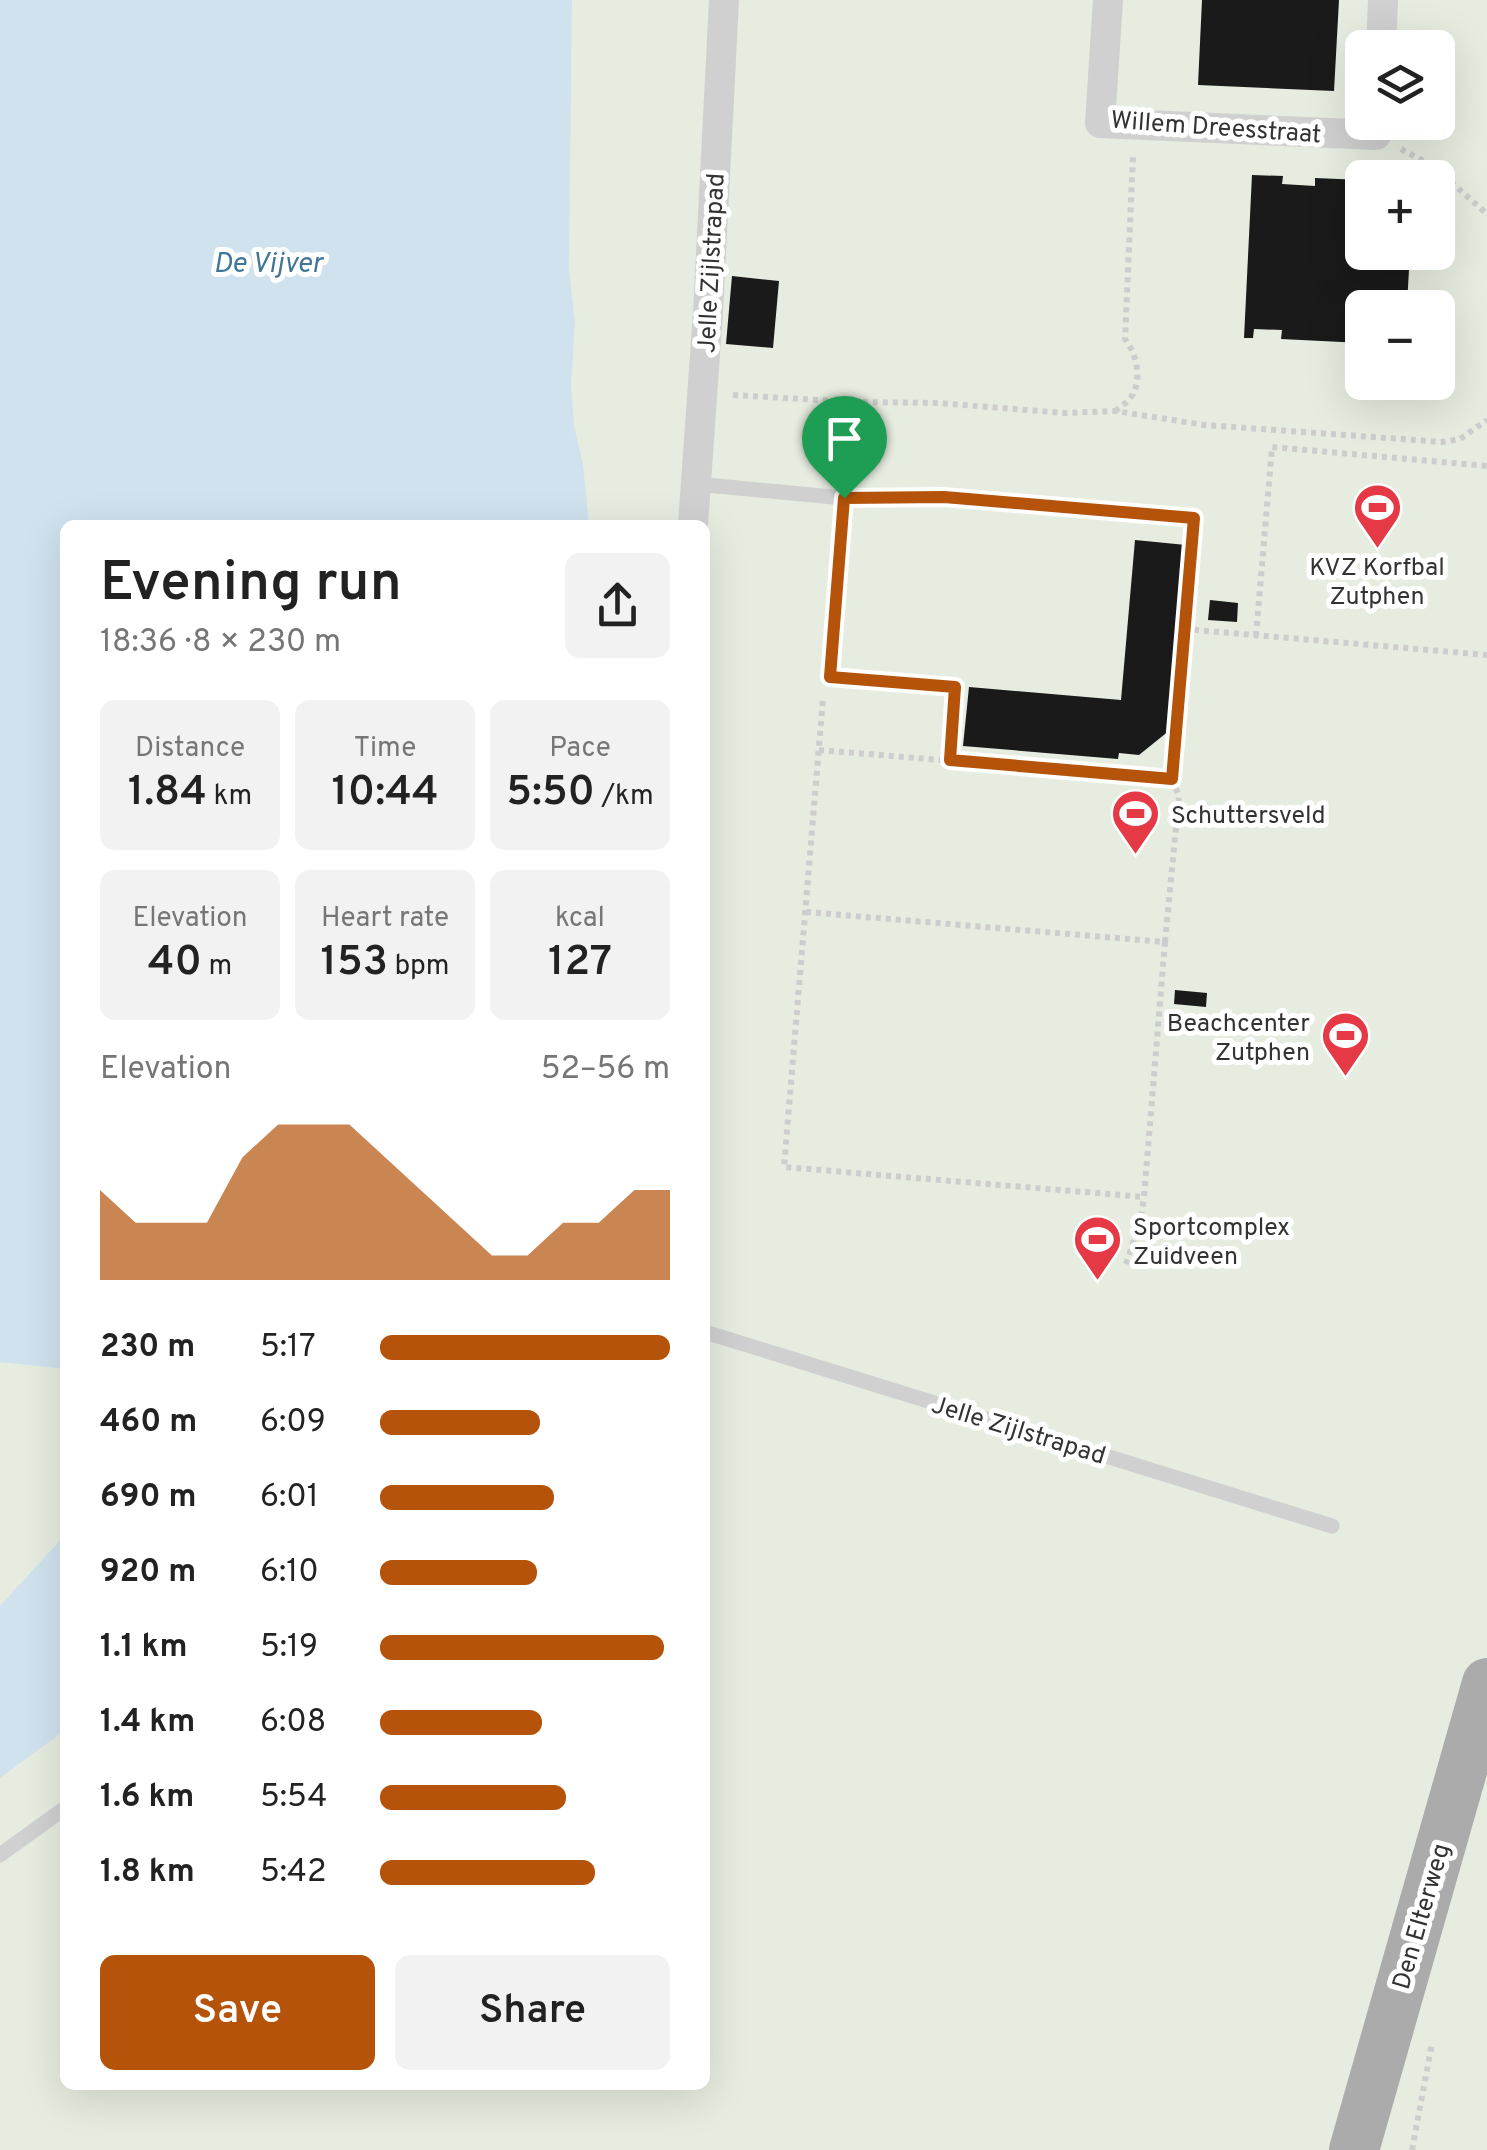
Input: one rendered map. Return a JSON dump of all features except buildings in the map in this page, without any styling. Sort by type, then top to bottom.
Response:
[{"type":"main road","name":"Den Elterweg","points":[[1354,2150],[1487,1683]]},
{"type":"street","name":"Jelle Zijlstrapad","points":[[693,520],[724,0]]},
{"type":"street","name":"Willem Dreesstraat","points":[[1108,0],[1100,124],[1345,128]]},
{"type":"street","points":[[1382,30],[1383,0]]},
{"type":"lane","points":[[696,484],[844,498],[944,497],[1194,518]]},
{"type":"lane","points":[[830,677],[844,498]]},
{"type":"lane","name":"Jelle Zijlstrapad","points":[[710,1334],[1332,1526]]},
{"type":"lane","points":[[0,1855],[60,1812]]},
{"type":"path","points":[[1115,411],[1129,400],[1137,380],[1134,350],[1125,340],[1134,125]]},
{"type":"path","points":[[1394,140],[1433,166],[1487,214]]},
{"type":"path","points":[[702,394],[1064,413],[1115,411],[1205,425],[1444,442],[1460,439],[1487,420]]},
{"type":"path","points":[[1395,458],[1397,439]]},
{"type":"path","points":[[1256,636],[1272,447],[1487,466]]},
{"type":"path","points":[[1126,1264],[1144,1197],[1179,796],[1172,779],[1194,518]]},
{"type":"path","points":[[1184,629],[1487,655]]},
{"type":"path","points":[[950,760],[955,687],[830,677],[824,683],[784,1167],[1144,1197]]},
{"type":"path","points":[[819,750],[1172,779]]},
{"type":"path","points":[[806,912],[1166,942]]},
{"type":"shaded area","name":"Sportcomplex Zuidveen","points":[[0,0],[1487,0],[1487,2150],[0,2150]]},
{"type":"water","name":"De Vijver","points":[[0,0],[572,0],[569,271],[575,322],[571,385],[589,520],[60,520],[60,1368],[0,1362]]},
{"type":"water","points":[[60,1540],[60,1734],[0,1778],[0,1606]]},
{"type":"place","name":"KVZ Korfbal Zutphen","points":[[1377,550]]},
{"type":"place","name":"Schuttersveld","points":[[1136,856]]},
{"type":"place","name":"Beachcenter Zutphen","points":[[1345,1078]]},
{"type":"place","name":"Sportcomplex Zuidveen","points":[[1098,1282]]},
{"type":"route","points":[[944,497],[1194,518],[1172,779],[950,760],[955,687],[830,677],[844,498],[944,497]]}]
